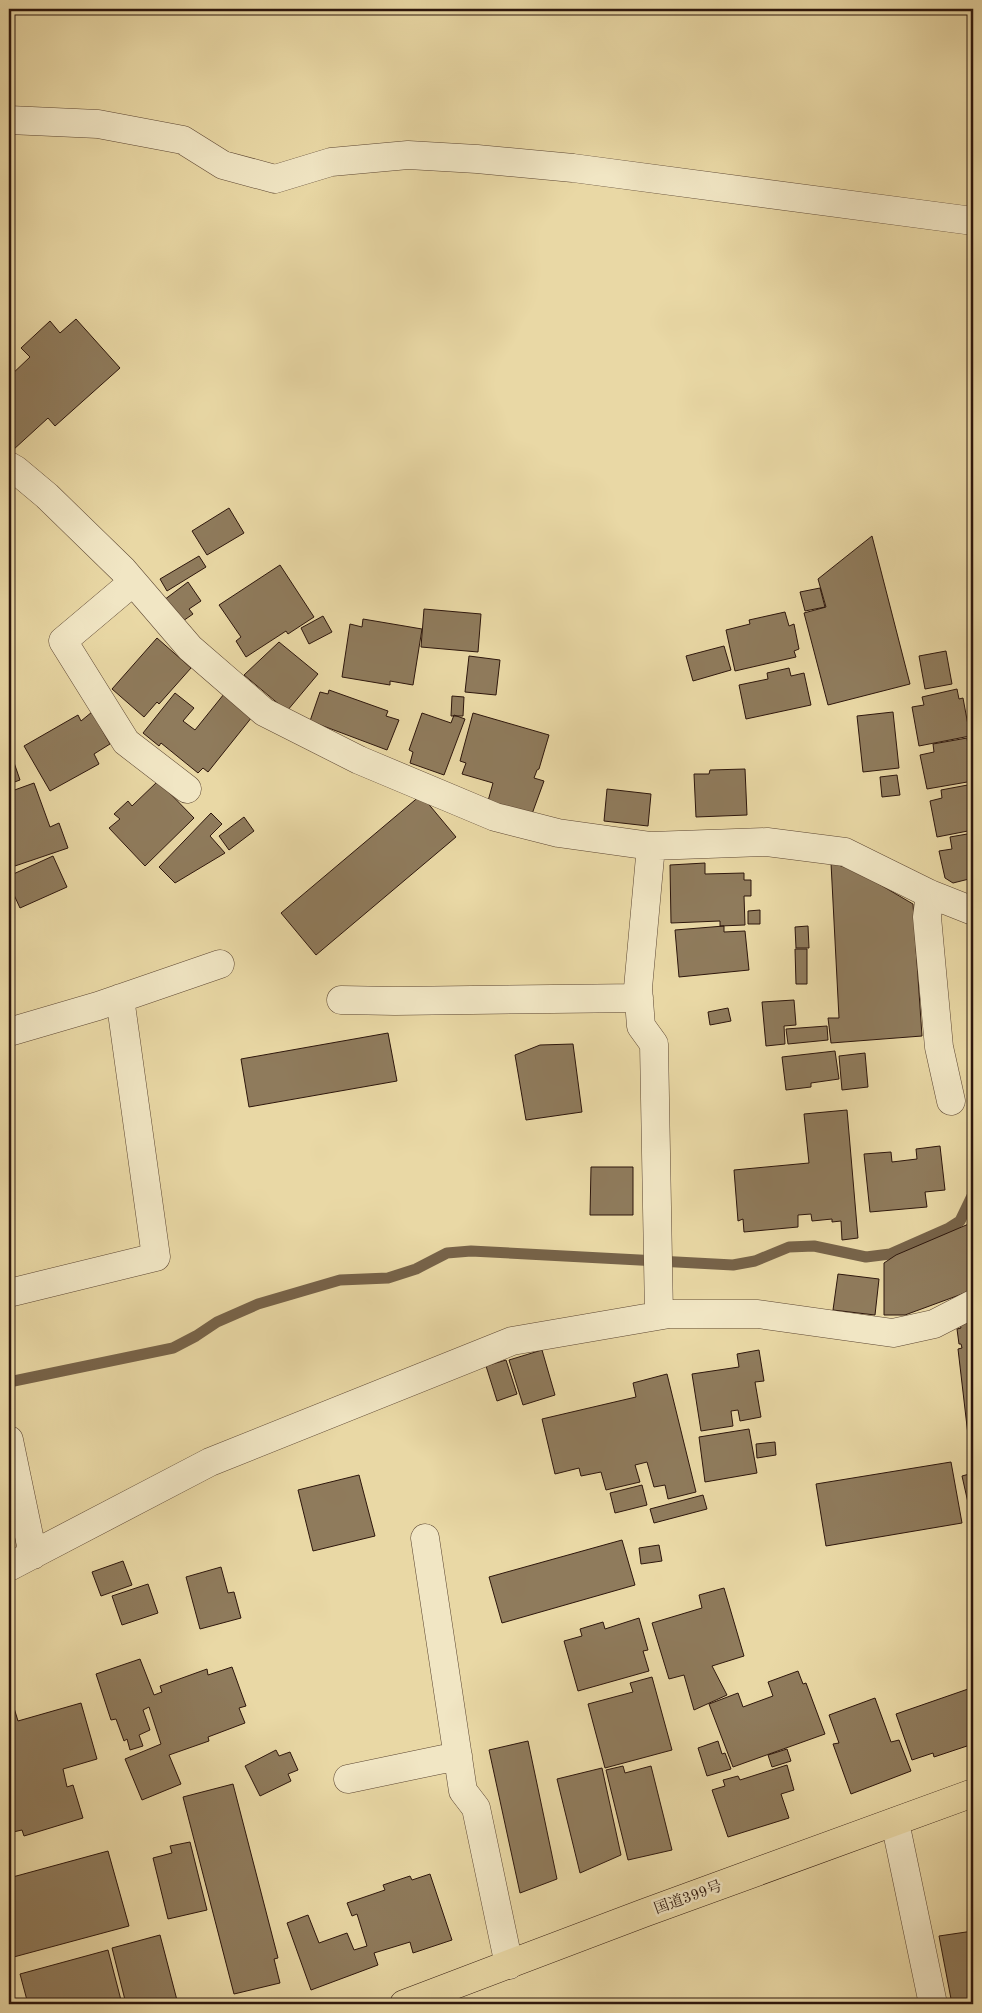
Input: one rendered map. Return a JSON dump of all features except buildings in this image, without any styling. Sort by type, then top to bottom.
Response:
[{"type":"highway","name":"国道399号","points":[[404,2004],[973,1793]]},
{"type":"street","points":[[9,120],[98,124],[183,140],[223,166],[275,179],[331,162],[408,155],[468,158],[573,168],[973,221]]},
{"type":"street","points":[[9,466],[47,496],[133,582],[190,648],[264,712],[358,760],[495,817],[558,833],[651,846],[767,842],[845,852],[930,894],[973,911]]},
{"type":"street","points":[[133,582],[63,641],[126,742],[187,789]]},
{"type":"street","points":[[651,846],[638,998],[642,1026],[654,1044],[659,1316]]},
{"type":"street","points":[[930,894],[927,918],[939,1047],[951,1101]]},
{"type":"street","points":[[9,1032],[120,998],[220,964]]},
{"type":"street","points":[[9,1293],[156,1257],[120,998]]},
{"type":"street","points":[[341,1000],[638,998]]},
{"type":"street","points":[[9,1567],[210,1462],[512,1341],[669,1314],[758,1314],[893,1333],[934,1324],[973,1304]]},
{"type":"street","points":[[9,1440],[33,1554]]},
{"type":"street","points":[[425,1538],[464,1791],[476,1808],[509,1965]]},
{"type":"street","points":[[348,1778],[458,1756]]},
{"type":"street","points":[[895,1822],[933,2004]]},
{"type":"shaded area","points":[[535,9],[827,9],[711,13]]},
{"type":"waterway","points":[[9,1382],[173,1348],[217,1322],[258,1304],[340,1280],[388,1278],[416,1269],[447,1253],[471,1251],[733,1265],[755,1261],[789,1247],[814,1246],[866,1257],[890,1254],[949,1228],[960,1221],[973,1194]]}]
